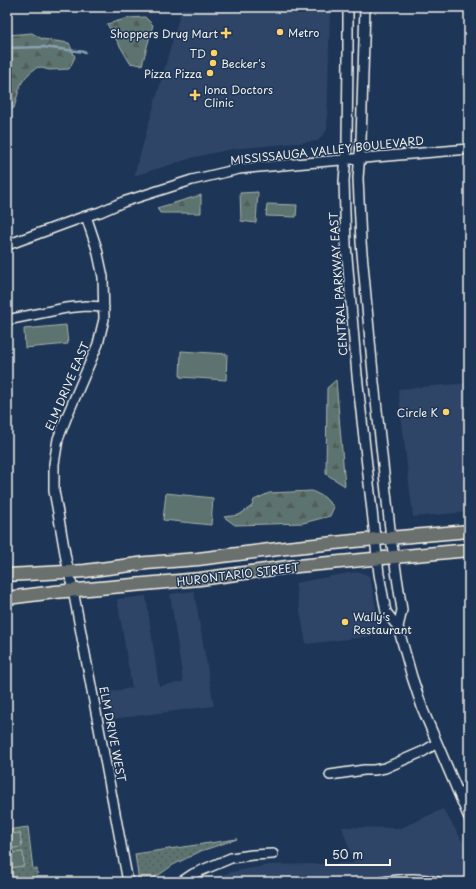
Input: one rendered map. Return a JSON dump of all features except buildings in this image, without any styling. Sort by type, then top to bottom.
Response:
[{"type":"main road","name":"HURONTARIO STREET","points":[[7,575],[68,572],[354,541],[469,531]]},
{"type":"main road","name":"HURONTARIO STREET","points":[[7,598],[73,590],[186,580],[287,567],[469,550]]},
{"type":"street","name":"CENTRAL PARKWAY EAST","points":[[348,7],[348,142],[344,181],[346,245],[357,375],[377,559],[386,612],[398,627]]},
{"type":"street","points":[[365,7],[361,141],[358,178],[361,248],[370,351],[393,557],[402,610],[398,627],[423,710],[467,807],[469,818]]},
{"type":"street","name":"MISSISSAUGA VALLEY BOULEVARD","points":[[7,245],[33,234],[100,212],[144,195],[192,180],[239,169],[469,149]]},
{"type":"street","name":"ELM DRIVE EAST","points":[[73,590],[68,572],[58,518],[54,491],[54,464],[58,440],[98,344],[104,319],[102,277],[97,249],[86,216]]},
{"type":"street","points":[[7,320],[66,308],[82,306],[104,307]]},
{"type":"street","points":[[364,439],[380,438]]},
{"type":"street","name":"ELM DRIVE WEST","points":[[73,590],[128,882]]},
{"type":"street","points":[[330,776],[385,768],[424,751],[437,743]]},
{"type":"street","points":[[181,882],[193,874],[231,858],[273,854]]},
{"type":"street","points":[[383,882],[401,879],[425,879],[438,882]]},
{"type":"shaded area","points":[[182,7],[330,7],[327,130],[318,141],[233,149],[195,157],[134,176]]},
{"type":"shaded area","points":[[469,383],[469,512],[413,517],[398,389]]},
{"type":"shaded area","points":[[360,572],[369,576],[371,582],[381,635],[306,644],[295,583]]},
{"type":"shaded area","points":[[194,591],[214,706],[112,719],[107,692],[132,688],[117,599],[146,596],[159,686],[183,682],[170,594]]},
{"type":"shaded area","points":[[443,809],[469,852],[469,882],[207,882],[231,872],[269,865],[354,863],[342,827],[401,828]]},
{"type":"green space","points":[[145,17],[153,25],[142,65],[130,63],[107,24],[129,18]]},
{"type":"green space","points":[[32,33],[42,39],[69,43],[75,57],[69,69],[49,70],[38,67],[32,71],[21,84],[14,108],[7,111],[7,35]]},
{"type":"green space","points":[[258,192],[256,223],[241,221],[240,193]]},
{"type":"green space","points":[[201,195],[201,213],[160,213],[157,208]]},
{"type":"green space","points":[[267,204],[297,205],[296,217],[266,216]]},
{"type":"green space","points":[[66,325],[68,344],[25,348],[24,329]]},
{"type":"green space","points":[[181,351],[227,354],[226,380],[180,377]]},
{"type":"green space","points":[[336,380],[345,486],[326,474],[327,388]]},
{"type":"green space","points":[[312,491],[324,497],[334,507],[330,516],[303,523],[235,525],[224,517],[239,515],[252,506],[254,500],[269,493]]},
{"type":"green space","points":[[166,493],[213,498],[211,525],[163,520]]},
{"type":"green space","points":[[28,827],[33,869],[37,869],[38,882],[7,882],[7,830]]},
{"type":"green space","points":[[20,833],[22,847],[7,849],[7,834]]},
{"type":"green space","points":[[237,839],[201,851],[173,865],[149,882],[139,882],[135,854]]},
{"type":"green space","points":[[23,852],[24,866],[7,868],[7,853]]},
{"type":"waterway","points":[[7,48],[43,47],[85,52]]},
{"type":"place","name":"Metro","points":[[280,32]]},
{"type":"place","name":"Shoppers Drug Mart","points":[[226,33]]},
{"type":"place","name":"TD","points":[[214,53]]},
{"type":"place","name":"Becker's","points":[[213,63]]},
{"type":"place","name":"Pizza Pizza","points":[[210,73]]},
{"type":"place","name":"Iona Doctors Clinic","points":[[195,95]]},
{"type":"place","name":"Circle K","points":[[446,412]]},
{"type":"place","name":"Wally's Restaurant","points":[[345,622]]}]
